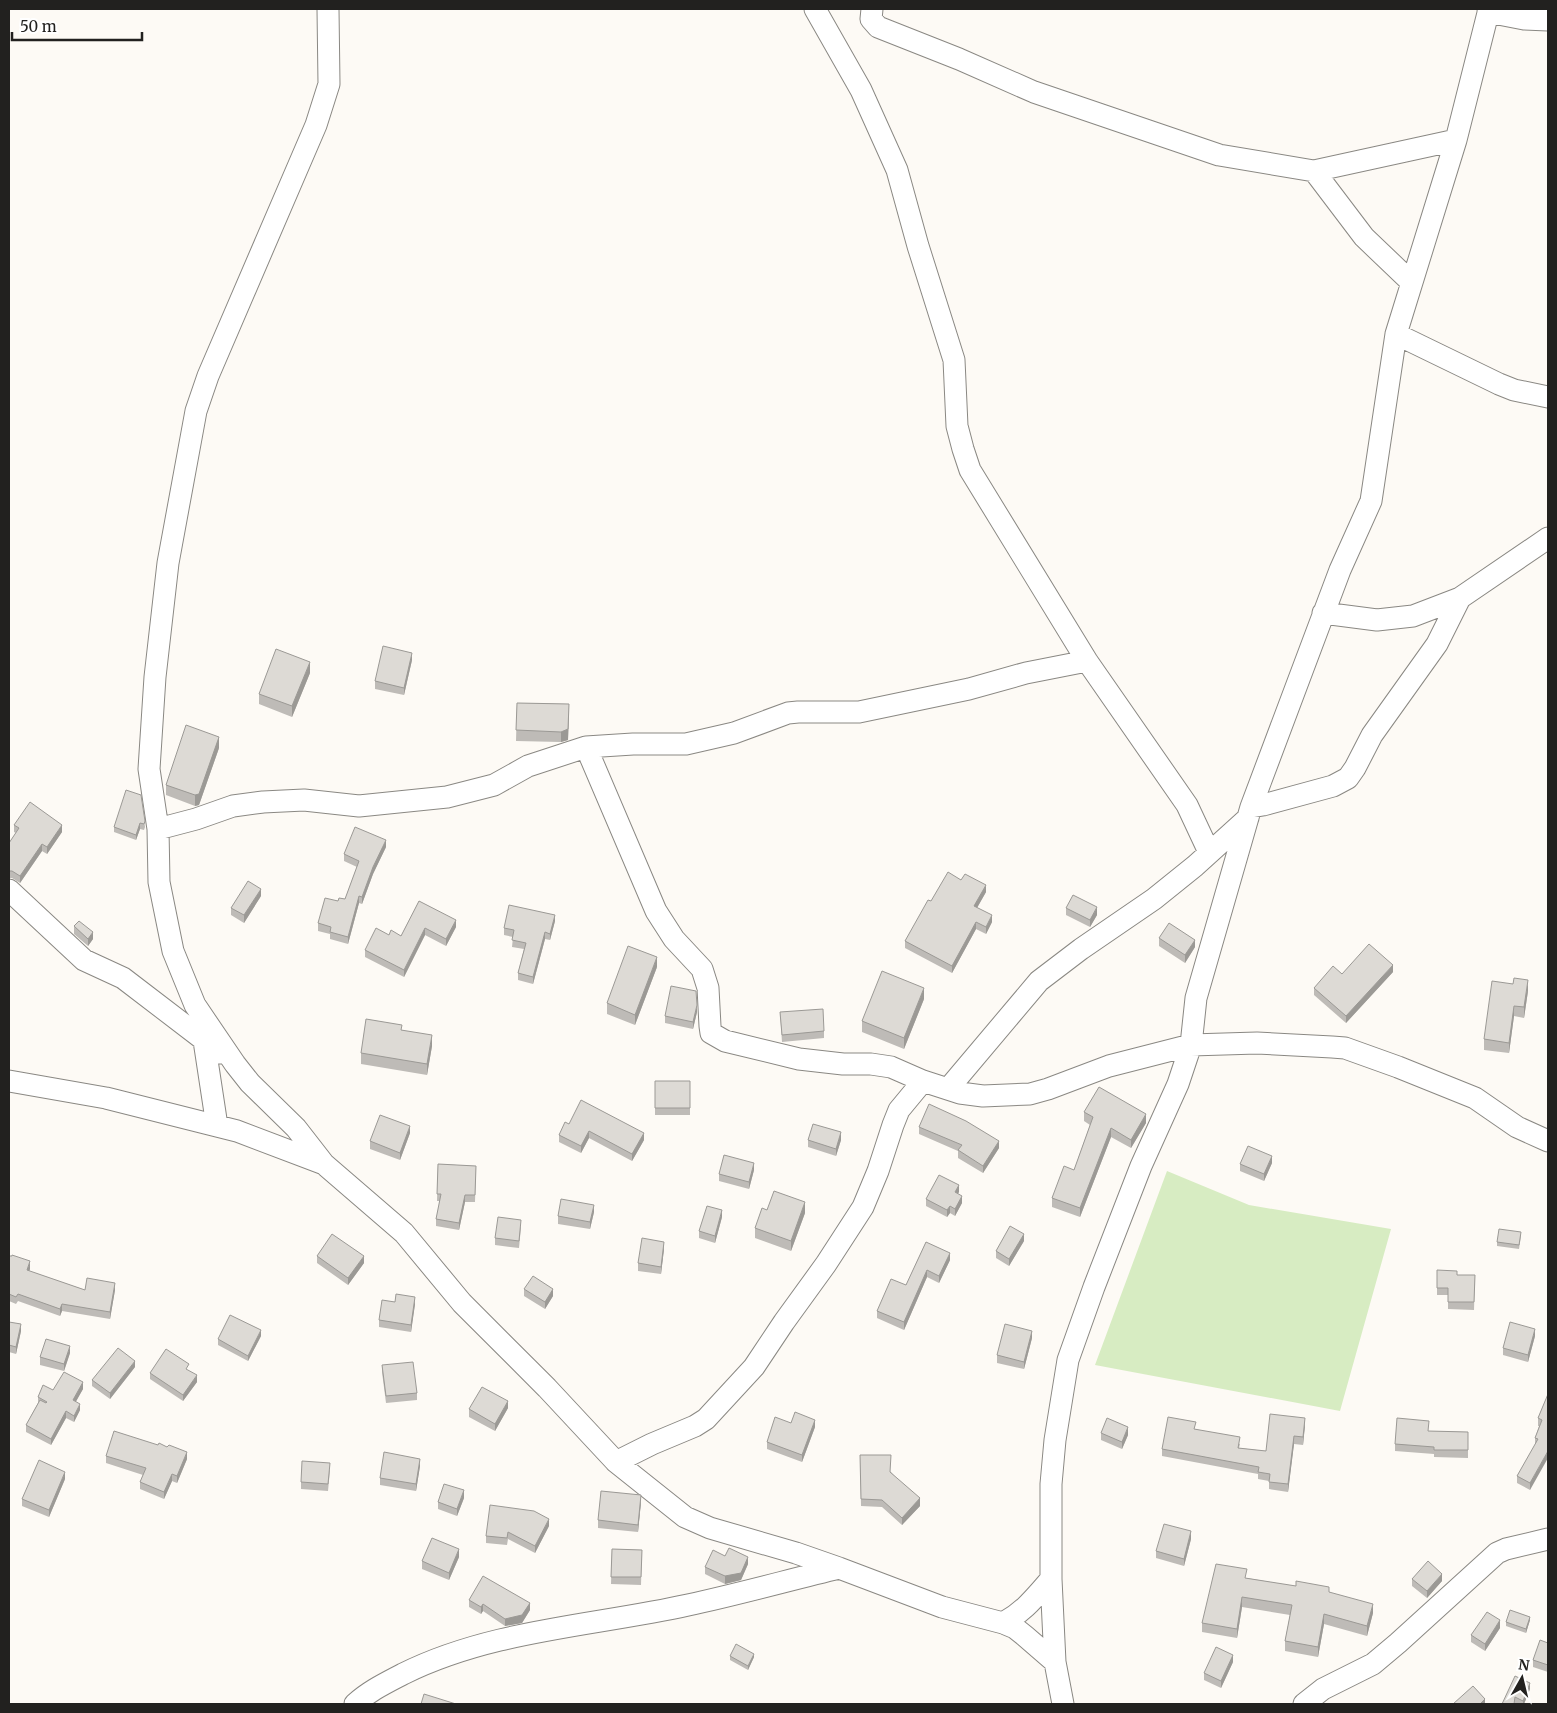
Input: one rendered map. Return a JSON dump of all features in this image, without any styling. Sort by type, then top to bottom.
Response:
[{"type":"street","points":[[217,1126],[204,1041],[195,1005],[173,951],[160,882],[158,829],[149,769],[155,677],[168,562],[196,411],[208,376],[316,125],[329,84],[328,9]]},
{"type":"street","points":[[815,9],[861,90],[897,170],[918,246],[954,360],[957,426],[962,449],[970,470],[1088,661],[1187,805],[1209,852]]},
{"type":"street","points":[[1064,1704],[1055,1662],[1050,1579],[1051,1484],[1055,1440],[1068,1360],[1141,1166],[1178,1084],[1191,1045],[1196,998],[1250,812],[1340,570],[1371,501],[1396,334],[1456,140],[1489,10],[1524,19],[1548,20]]},
{"type":"street","points":[[867,11],[878,27],[1034,92],[1219,154],[1314,171],[1456,140]]},
{"type":"street","points":[[1314,171],[1364,237],[1412,282]]},
{"type":"street","points":[[1396,334],[1499,384],[1514,390],[1548,397]]},
{"type":"street","points":[[1323,614],[1377,620],[1413,616],[1460,598],[1548,538]]},
{"type":"street","points":[[948,1089],[1039,981],[1067,959],[1154,899],[1195,866],[1250,812],[1263,805],[1333,786],[1348,778],[1372,735],[1437,644],[1460,598]]},
{"type":"street","points":[[158,829],[196,819],[233,806],[263,802],[304,800],[359,806],[447,797],[494,785],[528,766],[586,747],[633,744],[686,744],[734,733],[788,713],[859,712],[969,689],[1026,673],[1088,661]]},
{"type":"street","points":[[586,747],[656,912],[674,939],[702,970],[708,988],[711,1033],[725,1041],[799,1059],[890,1067],[923,1081],[960,1093],[983,1096],[1030,1094],[1110,1066],[1191,1045],[1258,1044],[1345,1048],[1475,1098],[1517,1127],[1548,1141]]},
{"type":"street","points":[[9,890],[84,960],[123,978],[235,1064]]},
{"type":"street","points":[[195,1005],[235,1064],[250,1082],[296,1128],[324,1164],[404,1233],[462,1303],[547,1388],[616,1462],[685,1517],[710,1528],[796,1553],[839,1568],[942,1607],[1003,1623],[1015,1628],[1055,1662]]},
{"type":"street","points":[[9,1081],[106,1098],[217,1126],[268,1141],[324,1164]]},
{"type":"street","points":[[616,1462],[695,1426],[706,1418],[754,1367],[826,1264],[863,1207],[878,1171],[899,1110],[923,1081]]},
{"type":"street","points":[[268,1141],[296,1128]]},
{"type":"street","points":[[1304,1704],[1323,1689],[1373,1664],[1498,1553],[1506,1549],[1548,1539]]},
{"type":"street","points":[[355,1704],[363,1696],[381,1685],[413,1669],[439,1658],[486,1643],[688,1605],[839,1568]]},
{"type":"street","points":[[1003,1623],[1025,1608],[1050,1579]]},
{"type":"green space","points":[[1167,1171],[1249,1205],[1391,1229],[1340,1411],[1095,1365]]},
{"type":"building","points":[[383,646],[412,653],[404,688],[375,681]]},
{"type":"building","points":[[276,649],[310,662],[292,706],[259,694]]},
{"type":"building","points":[[517,703],[569,704],[568,729],[561,732],[516,730]]},
{"type":"building","points":[[186,725],[219,737],[199,794],[195,795],[166,785]]},
{"type":"building","points":[[126,790],[141,795],[145,821],[144,824],[140,823],[136,835],[114,827]]},
{"type":"building","points":[[30,802],[62,825],[47,847],[42,844],[20,876],[9,871],[9,843],[19,828],[14,825]]},
{"type":"building","points":[[355,827],[386,840],[373,867],[362,897],[359,896],[348,937],[330,932],[331,927],[318,923],[325,898],[338,901],[339,898],[345,899],[359,861],[344,854]]},
{"type":"building","points":[[948,872],[961,880],[965,874],[986,885],[974,906],[992,915],[986,927],[976,922],[952,966],[905,941],[928,900],[931,901]]},
{"type":"building","points":[[248,881],[261,889],[244,915],[231,908]]},
{"type":"building","points":[[1073,895],[1097,907],[1090,920],[1066,908]]},
{"type":"building","points":[[419,901],[456,920],[446,939],[425,928],[404,970],[365,950],[376,928],[389,935],[391,930],[401,936]]},
{"type":"building","points":[[509,905],[555,915],[550,934],[545,932],[533,977],[518,973],[526,943],[512,940],[514,930],[504,928]]},
{"type":"building","points":[[79,921],[93,932],[88,939],[74,926]]},
{"type":"building","points":[[1169,923],[1195,940],[1185,955],[1159,938]]},
{"type":"building","points":[[1369,944],[1393,965],[1346,1016],[1314,988],[1333,966],[1342,974]]},
{"type":"building","points":[[628,946],[657,957],[635,1015],[607,1003]]},
{"type":"building","points":[[882,971],[924,988],[904,1038],[862,1021]]},
{"type":"building","points":[[1514,978],[1528,980],[1524,1007],[1514,1006],[1509,1043],[1484,1039],[1492,981],[1513,984]]},
{"type":"building","points":[[671,986],[696,991],[697,1005],[693,1022],[665,1016]]},
{"type":"building","points":[[823,1009],[824,1031],[782,1035],[780,1012]]},
{"type":"building","points":[[366,1019],[402,1025],[401,1030],[432,1035],[427,1064],[361,1053]]},
{"type":"building","points":[[655,1081],[690,1081],[690,1108],[655,1108]]},
{"type":"building","points":[[1099,1087],[1146,1114],[1131,1140],[1111,1128],[1080,1208],[1052,1198],[1064,1166],[1074,1170],[1093,1117],[1084,1112]]},
{"type":"building","points":[[581,1100],[644,1133],[632,1154],[589,1131],[581,1146],[559,1135],[565,1122],[569,1124]]},
{"type":"building","points":[[929,1104],[966,1121],[999,1141],[983,1166],[958,1150],[962,1145],[919,1127]]},
{"type":"building","points":[[380,1115],[410,1126],[400,1153],[370,1141]]},
{"type":"building","points":[[813,1124],[841,1132],[836,1149],[808,1140]]},
{"type":"building","points":[[1248,1146],[1272,1156],[1264,1174],[1240,1164]]},
{"type":"building","points":[[724,1155],[754,1163],[749,1182],[719,1174]]},
{"type":"building","points":[[438,1164],[476,1166],[475,1195],[465,1195],[459,1223],[436,1219],[441,1194],[437,1194]]},
{"type":"building","points":[[939,1175],[959,1185],[955,1192],[962,1196],[955,1209],[950,1206],[947,1210],[926,1199]]},
{"type":"building","points":[[774,1191],[805,1202],[791,1241],[755,1228],[762,1208],[767,1210]]},
{"type":"building","points":[[561,1199],[594,1205],[590,1222],[558,1216]]},
{"type":"building","points":[[707,1206],[722,1210],[715,1236],[699,1231]]},
{"type":"building","points":[[498,1217],[521,1220],[519,1241],[495,1238]]},
{"type":"building","points":[[1010,1226],[1024,1234],[1009,1259],[996,1251]]},
{"type":"building","points":[[1499,1229],[1521,1232],[1519,1245],[1497,1242]]},
{"type":"building","points":[[332,1234],[364,1256],[348,1278],[317,1256]]},
{"type":"building","points":[[642,1238],[664,1242],[661,1267],[638,1263]]},
{"type":"building","points":[[926,1242],[950,1253],[939,1276],[927,1270],[904,1322],[877,1311],[891,1279],[906,1285]]},
{"type":"building","points":[[12,1255],[30,1261],[27,1270],[85,1290],[87,1278],[115,1283],[110,1312],[62,1304],[60,1309],[18,1294],[16,1297],[9,1294],[9,1256]]},
{"type":"building","points":[[1437,1270],[1457,1271],[1457,1275],[1475,1275],[1474,1302],[1448,1302],[1448,1288],[1437,1288]]},
{"type":"building","points":[[533,1276],[553,1289],[545,1302],[524,1289]]},
{"type":"building","points":[[396,1294],[415,1297],[411,1325],[379,1320],[382,1300],[395,1302]]},
{"type":"building","points":[[230,1315],[261,1330],[248,1356],[218,1339]]},
{"type":"building","points":[[9,1322],[21,1324],[16,1347],[9,1345]]},
{"type":"building","points":[[1510,1322],[1535,1329],[1528,1355],[1503,1348]]},
{"type":"building","points":[[1005,1324],[1032,1331],[1024,1362],[997,1355]]},
{"type":"building","points":[[46,1339],[70,1346],[64,1364],[40,1357]]},
{"type":"building","points":[[118,1348],[135,1361],[110,1393],[92,1380]]},
{"type":"building","points":[[166,1349],[189,1364],[186,1369],[197,1375],[183,1395],[150,1373]]},
{"type":"building","points":[[413,1362],[417,1393],[386,1396],[382,1365]]},
{"type":"building","points":[[64,1372],[83,1382],[73,1400],[80,1404],[74,1416],[66,1411],[51,1439],[26,1425],[40,1400],[47,1402],[38,1397],[43,1385],[53,1390]]},
{"type":"building","points":[[482,1387],[508,1401],[495,1424],[469,1409]]},
{"type":"building","points":[[1548,1394],[1548,1451],[1530,1483],[1517,1476],[1538,1439],[1535,1438],[1542,1420],[1538,1418]]},
{"type":"building","points":[[795,1412],[815,1420],[802,1455],[767,1442],[775,1417],[791,1423]]},
{"type":"building","points":[[1270,1414],[1305,1418],[1303,1437],[1294,1436],[1288,1484],[1269,1482],[1270,1474],[1258,1472],[1259,1467],[1162,1449],[1168,1417],[1196,1422],[1194,1429],[1240,1437],[1238,1448],[1266,1451]]},
{"type":"building","points":[[1107,1418],[1128,1427],[1122,1442],[1101,1433]]},
{"type":"building","points":[[1397,1418],[1429,1421],[1428,1431],[1468,1432],[1468,1450],[1434,1450],[1434,1447],[1395,1444]]},
{"type":"building","points":[[114,1431],[158,1445],[159,1443],[167,1447],[169,1445],[187,1452],[177,1476],[172,1474],[164,1492],[140,1482],[146,1468],[106,1456]]},
{"type":"building","points":[[384,1452],[420,1459],[416,1484],[380,1478]]},
{"type":"building","points":[[860,1455],[891,1455],[890,1472],[920,1498],[902,1518],[882,1500],[861,1499]]},
{"type":"building","points":[[39,1460],[65,1472],[49,1510],[22,1499]]},
{"type":"building","points":[[302,1461],[330,1463],[328,1484],[301,1482]]},
{"type":"building","points":[[444,1484],[464,1490],[457,1509],[438,1502]]},
{"type":"building","points":[[601,1491],[641,1495],[638,1525],[598,1520]]},
{"type":"building","points":[[490,1505],[534,1511],[549,1519],[535,1546],[508,1532],[507,1538],[486,1536]]},
{"type":"building","points":[[1164,1524],[1191,1531],[1184,1559],[1156,1551]]},
{"type":"building","points":[[432,1538],[459,1549],[449,1573],[422,1561]]},
{"type":"building","points":[[729,1548],[748,1557],[741,1573],[725,1576],[705,1567],[713,1550],[725,1556]]},
{"type":"building","points":[[612,1549],[642,1550],[641,1577],[611,1577]]},
{"type":"building","points":[[1428,1561],[1442,1574],[1427,1591],[1412,1579]]},
{"type":"building","points":[[1216,1564],[1247,1569],[1245,1578],[1296,1586],[1296,1581],[1329,1587],[1329,1592],[1373,1604],[1367,1626],[1324,1614],[1318,1647],[1285,1641],[1292,1605],[1242,1597],[1237,1629],[1202,1623]]},
{"type":"building","points":[[483,1576],[530,1603],[522,1615],[505,1619],[483,1604],[481,1607],[469,1600]]},
{"type":"building","points":[[1510,1610],[1530,1617],[1526,1629],[1506,1622]]},
{"type":"building","points":[[1487,1612],[1500,1620],[1485,1644],[1471,1635]]},
{"type":"building","points":[[1540,1640],[1548,1643],[1548,1665],[1533,1660]]},
{"type":"building","points":[[736,1644],[754,1654],[748,1666],[730,1656]]},
{"type":"building","points":[[1216,1647],[1233,1655],[1221,1681],[1204,1673]]},
{"type":"building","points":[[1515,1676],[1530,1683],[1523,1701],[1515,1697],[1514,1704],[1502,1704]]},
{"type":"building","points":[[1473,1686],[1485,1699],[1480,1704],[1453,1704]]},
{"type":"building","points":[[424,1694],[456,1704],[421,1704]]}]
